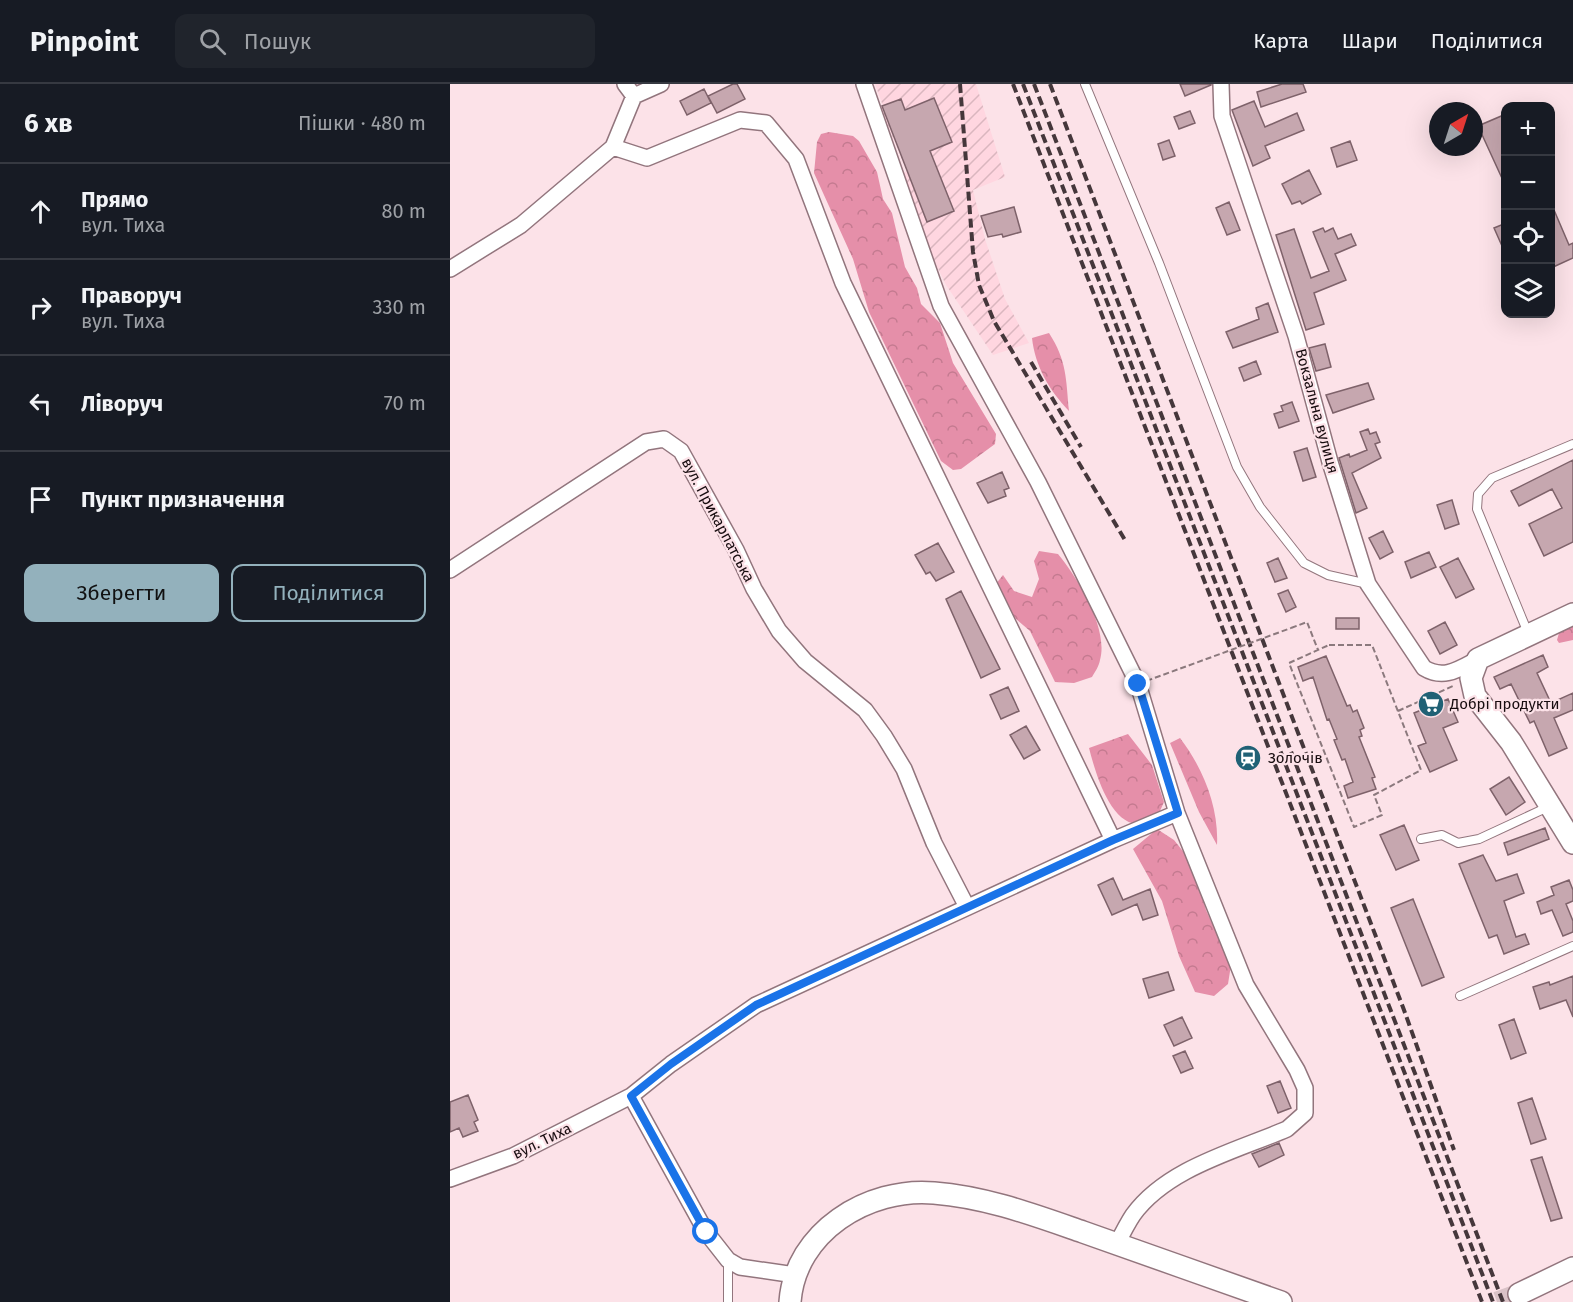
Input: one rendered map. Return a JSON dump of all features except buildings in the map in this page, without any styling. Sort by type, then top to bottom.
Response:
[{"type":"street","points":[[450,269],[521,225],[613,147],[629,90],[661,84]]},
{"type":"street","points":[[864,84],[941,306],[1038,482],[1138,684],[1178,813],[1246,985],[1297,1070],[1305,1088],[1305,1113],[1287,1129],[1187,1171],[1158,1189],[1133,1215],[1117,1244]]},
{"type":"street","name":"Вокзальна вулиця","points":[[1221,84],[1222,116],[1293,325],[1368,584],[1424,668],[1433,674],[1443,675],[1474,669]]},
{"type":"street","points":[[613,147],[647,158],[740,120],[766,123],[782,138],[796,159],[843,283],[1113,840]]},
{"type":"street","name":"вул. Прикарпатська","points":[[450,570],[646,442],[664,439],[681,451],[736,550],[754,589],[779,631],[805,661],[865,710],[904,769],[934,843],[967,908]]},
{"type":"street","points":[[1573,614],[1528,634],[1474,669],[1475,696],[1511,742],[1573,843]]},
{"type":"street","name":"вул. Тиха","points":[[450,1179],[513,1156],[631,1096],[671,1064],[756,1005],[1113,840],[1178,813]]},
{"type":"street","points":[[631,1096],[706,1232],[728,1260],[740,1267],[795,1275]]},
{"type":"street","points":[[790,1302],[795,1275],[809,1247],[830,1224],[869,1204],[904,1195],[931,1193],[985,1200],[1117,1244],[1250,1297],[1281,1302]]},
{"type":"street","points":[[1519,1294],[1573,1268]]},
{"type":"lane","points":[[1085,84],[1159,262],[1237,466],[1260,507],[1304,563],[1318,572],[1368,584]]},
{"type":"lane","points":[[1528,634],[1477,509],[1478,494],[1492,478],[1573,444]]},
{"type":"lane","points":[[1421,839],[1442,835],[1458,843],[1479,839],[1552,806]]},
{"type":"lane","points":[[1460,996],[1573,946]]},
{"type":"lane","points":[[728,1260],[728,1302]]},
{"type":"path","points":[[1138,684],[1307,622],[1318,650]]},
{"type":"path","points":[[1329,645],[1372,645],[1398,711],[1421,771],[1374,795],[1382,815],[1354,827],[1289,663],[1329,645]]},
{"type":"path","points":[[1398,711],[1474,669]]},
{"type":"shaded area","points":[[875,84],[976,84],[1005,177],[973,190],[985,239],[1005,299],[1029,343],[993,355],[946,285],[926,244],[902,174],[907,171],[880,107],[883,106]]},
{"type":"green space","points":[[829,132],[853,136],[859,141],[877,172],[883,199],[892,213],[905,267],[917,288],[921,304],[940,323],[953,363],[996,434],[995,444],[961,469],[953,470],[941,461],[869,312],[853,259],[814,173],[817,142],[821,134]]},
{"type":"green space","points":[[1049,333],[1062,362],[1069,411],[1055,395],[1036,358],[1032,338]]},
{"type":"green space","points":[[1039,551],[1058,554],[1082,589],[1096,618],[1102,647],[1097,669],[1092,677],[1074,683],[1055,682],[1030,631],[1001,606],[991,590],[1003,575],[1014,591],[1032,597],[1039,579],[1034,561]]},
{"type":"green space","points":[[1573,614],[1573,640],[1559,643],[1557,640],[1561,626]]},
{"type":"green space","points":[[1128,734],[1152,765],[1164,802],[1156,820],[1142,824],[1127,821],[1111,805],[1099,782],[1089,748]]},
{"type":"green space","points":[[1180,738],[1196,762],[1208,788],[1215,816],[1217,845],[1199,812],[1170,743]]},
{"type":"green space","points":[[1157,829],[1174,840],[1186,855],[1195,872],[1206,910],[1231,965],[1228,984],[1214,996],[1195,992],[1179,956],[1162,901],[1133,849]]},
{"type":"tunnel","points":[[1497,1302],[1519,1294]]},
{"type":"railway","points":[[960,84],[973,252],[979,285],[994,321],[1125,540]]},
{"type":"railway","points":[[1013,84],[1482,1302]]},
{"type":"railway","points":[[1023,84],[1493,1302]]},
{"type":"railway","points":[[1034,84],[1503,1302]]},
{"type":"railway","points":[[1050,84],[1404,1010],[1454,1150]]},
{"type":"railway","points":[[1031,362],[1081,447]]},
{"type":"place","name":"Добрі продукти","points":[[1431,704]]},
{"type":"place","name":"Золочів","points":[[1248,758]]},
{"type":"route","points":[[706,1232],[631,1096],[671,1064],[756,1005],[1113,840],[1178,813],[1138,684]]}]
